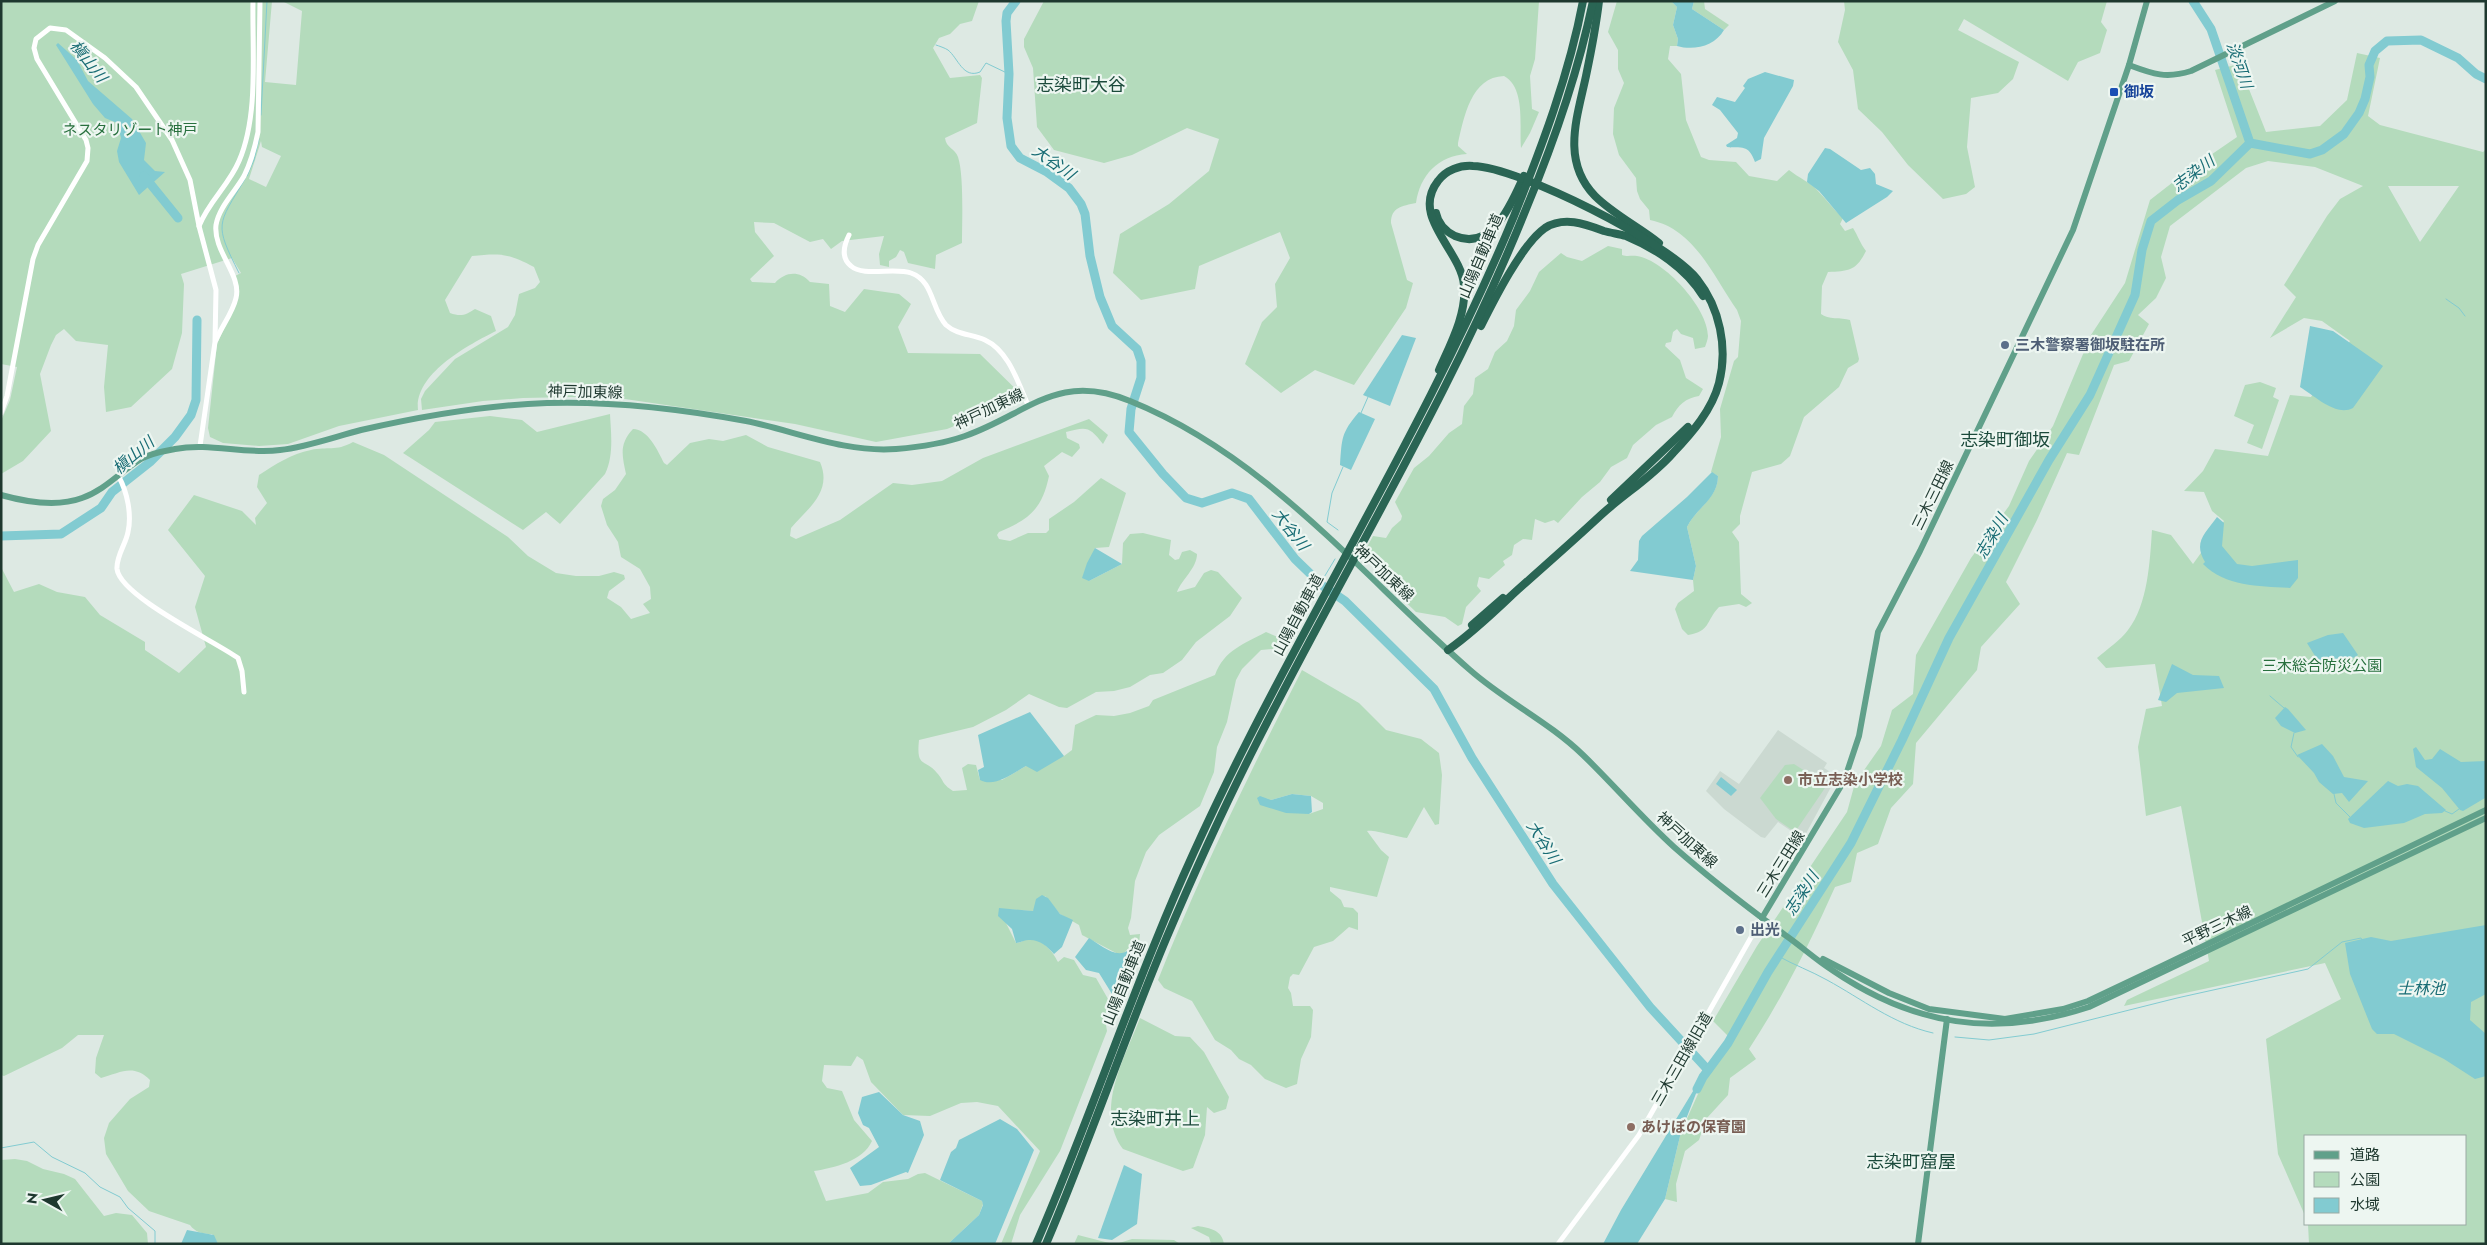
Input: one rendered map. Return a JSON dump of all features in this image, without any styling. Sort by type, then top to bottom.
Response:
[{"type":"highway","name":"山陽自動車道","points":[[1036,1244],[1184,874],[1285,669],[1406,445],[1467,322],[1560,92],[1583,1]]},
{"type":"highway","name":"山陽自動車道","points":[[1046,1244],[1192,878],[1247,762],[1418,440],[1474,330],[1538,179],[1570,89],[1593,1]]},
{"type":"highway","points":[[1599,1],[1589,60],[1574,128],[1576,161],[1582,178],[1594,195],[1664,247],[1667,252]]},
{"type":"highway","points":[[1406,445],[1444,359],[1464,302],[1465,286],[1461,270],[1436,227],[1430,208],[1433,188],[1446,173],[1456,168],[1471,166],[1502,172],[1587,208],[1667,252],[1687,268],[1700,282],[1710,301],[1720,327],[1723,352],[1721,375],[1708,409],[1667,460],[1614,503],[1490,616],[1448,650]]},
{"type":"highway","points":[[1448,650],[1470,626],[1684,432],[1699,414],[1711,392],[1716,374],[1718,347],[1714,321],[1705,300],[1693,282],[1675,265],[1623,235],[1612,226],[1564,202],[1500,176],[1476,171],[1455,174],[1443,183],[1435,197],[1436,216],[1452,234],[1465,238],[1478,237],[1499,223],[1521,191]]},
{"type":"highway","points":[[1418,440],[1499,292],[1537,235],[1549,226],[1565,222],[1581,223],[1623,235]]},
{"type":"main road","name":"三木三田線","points":[[1947,1021],[1885,1000],[1833,972],[1762,918],[1842,787],[1859,736],[1878,632],[1924,543],[2073,230],[2129,65],[2148,1]]},
{"type":"main road","points":[[2129,65],[2163,76],[2174,76],[2210,63],[2335,1]]},
{"type":"main road","name":"神戸加東線","points":[[1,495],[53,503],[77,500],[120,479],[140,460],[169,450],[200,446],[272,451],[450,411],[548,403],[628,406],[746,421],[818,438],[842,446],[884,450],[929,446],[968,435],[1028,405],[1070,390],[1106,393],[1136,403],[1206,440],[1256,474],[1480,679],[1580,752],[1672,846],[1762,918]]},
{"type":"main road","name":"平野三木線","points":[[1948,1012],[2005,1019],[2063,1009],[2088,1001],[2486,810]]},
{"type":"main road","name":"平野三木線","points":[[1947,1021],[1991,1026],[2008,1025],[2062,1016],[2089,1007],[2486,818]]},
{"type":"main road","name":"三木三田線","points":[[1802,948],[1889,993],[1930,1010],[1948,1012]]},
{"type":"main road","points":[[1918,1244],[1948,1012]]},
{"type":"street","points":[[199,226],[206,210],[235,169],[248,136],[253,1]]},
{"type":"street","points":[[215,342],[236,299],[234,279],[218,245],[216,226],[218,216],[244,176],[254,148],[258,124],[260,1]]},
{"type":"street","points":[[1,413],[7,396],[33,259],[38,245],[87,161],[88,148],[86,140],[37,59],[34,48],[36,39],[41,33],[50,28],[66,30],[105,58],[136,87],[160,120],[183,160],[190,180],[199,226],[216,290],[215,342],[200,446]]},
{"type":"street","points":[[849,235],[844,245],[845,257],[853,268],[861,270],[903,271],[917,276],[926,284],[946,325],[956,332],[986,340],[998,350],[1013,372],[1028,405]]},
{"type":"street","points":[[120,479],[124,487],[130,520],[118,562],[120,578],[132,592],[238,658],[241,664],[244,692]]},
{"type":"street","name":"三木三田線旧道","points":[[1558,1244],[1639,1135],[1762,918]]},
{"type":"shaded area","name":"市立志染小学校","points":[[1778,730],[1827,763],[1824,768],[1837,776],[1803,839],[1778,822],[1765,838],[1761,837],[1724,809],[1706,791],[1720,771],[1739,784]]},
{"type":"green space","name":"ネスタリゾート神戸","points":[[1,1],[272,1],[265,82],[296,85],[302,11],[282,1],[979,1],[972,21],[960,24],[950,34],[939,38],[933,48],[950,78],[980,75],[982,78],[977,123],[945,138],[947,144],[957,154],[960,165],[962,243],[936,255],[935,269],[908,263],[904,252],[900,250],[896,257],[889,261],[889,267],[880,265],[879,254],[884,236],[842,241],[831,249],[823,239],[810,242],[774,223],[754,222],[755,232],[774,256],[750,279],[752,282],[775,283],[783,277],[797,274],[810,282],[829,284],[830,306],[845,312],[864,289],[899,294],[911,304],[898,327],[908,353],[980,354],[1024,397],[947,429],[876,442],[795,424],[625,399],[571,397],[483,401],[422,410],[421,399],[425,391],[455,359],[508,327],[515,315],[519,294],[535,288],[540,282],[534,267],[517,259],[497,254],[472,256],[445,300],[450,313],[463,315],[475,309],[491,316],[496,331],[471,344],[445,362],[434,373],[425,384],[419,397],[418,410],[339,426],[288,444],[259,446],[223,443],[210,437],[208,428],[217,344],[238,298],[235,276],[241,273],[232,258],[181,274],[184,284],[182,333],[172,369],[131,407],[106,412],[104,387],[108,345],[76,341],[64,329],[56,335],[40,374],[51,431],[23,461],[1,474],[1,421],[10,400],[17,367],[1,364]],"holes":[[[261,141],[262,147],[281,156],[266,187],[249,179]]]},
{"type":"green space","points":[[1044,1],[1539,1],[1535,59],[1530,76],[1532,109],[1539,112],[1521,148],[1521,119],[1516,89],[1504,76],[1493,78],[1484,83],[1471,100],[1463,122],[1458,146],[1467,154],[1439,163],[1426,176],[1418,193],[1416,203],[1398,208],[1391,218],[1407,280],[1413,283],[1406,308],[1354,385],[1315,370],[1281,393],[1245,364],[1262,322],[1277,307],[1275,284],[1290,258],[1280,232],[1199,266],[1195,289],[1141,300],[1113,273],[1120,234],[1169,204],[1209,171],[1219,139],[1187,128],[1132,155],[1104,163],[1054,150],[1037,127],[1033,68],[1024,47],[1024,39]]},
{"type":"green space","points":[[1617,1],[1671,1],[1677,7],[1673,25],[1678,39],[1677,46],[1670,46],[1668,59],[1681,74],[1686,120],[1701,157],[1709,160],[1736,162],[1749,176],[1777,181],[1789,170],[1812,185],[1821,194],[1843,218],[1840,224],[1845,231],[1853,228],[1866,251],[1859,263],[1851,269],[1828,272],[1822,286],[1821,314],[1827,317],[1850,320],[1859,359],[1858,362],[1848,368],[1839,387],[1804,417],[1790,456],[1781,464],[1752,472],[1740,516],[1740,524],[1732,532],[1739,542],[1741,594],[1752,603],[1746,607],[1739,604],[1719,607],[1701,631],[1688,635],[1682,629],[1675,609],[1678,603],[1694,591],[1693,580],[1696,566],[1687,527],[1711,497],[1717,484],[1718,476],[1711,472],[1721,437],[1720,409],[1734,361],[1738,357],[1741,321],[1737,310],[1711,269],[1691,243],[1666,225],[1650,220],[1649,210],[1640,199],[1637,191],[1636,178],[1619,155],[1613,134],[1614,108],[1624,83],[1618,69],[1618,50],[1608,32]]},
{"type":"green space","points":[[1694,1],[1704,1],[1705,9],[1729,25],[1724,30],[1692,9]]},
{"type":"green space","points":[[1844,1],[2107,1],[2101,22],[2107,30],[2100,53],[2078,62],[2068,81],[1964,19],[1958,30],[2019,62],[2013,79],[1998,93],[1971,98],[1967,147],[1975,187],[1966,194],[1943,199],[1908,165],[1882,132],[1858,109],[1853,70],[1838,42],[1845,10]]},
{"type":"green space","name":"三木総合防災公園","points":[[2357,53],[2380,58],[2368,116],[2380,125],[2483,152],[2486,149],[2486,1244],[2309,1244],[2308,1225],[2467,1225],[2467,1135],[2304,1135],[2304,1213],[2278,1154],[2266,1039],[2341,999],[2325,963],[2124,1006],[2127,1000],[2209,961],[2181,806],[2146,816],[2138,747],[2146,709],[2162,706],[2155,664],[2106,668],[2097,658],[2125,634],[2135,620],[2147,582],[2152,530],[2171,535],[2193,564],[2224,521],[2212,511],[2204,492],[2184,491],[2203,471],[2215,449],[2268,456],[2290,395],[2311,397],[2350,341],[2322,321],[2304,318],[2270,338],[2296,297],[2284,285],[2327,216],[2340,199],[2363,186],[2315,167],[2268,161],[2246,168],[2170,226],[2161,257],[2166,278],[2156,298],[2138,315],[2149,324],[2129,361],[2114,365],[2079,455],[2067,453],[2037,520],[2006,582],[2020,604],[1981,647],[1977,670],[1916,743],[1913,784],[1891,808],[1878,844],[1857,853],[1851,882],[1835,887],[1795,970],[1749,1049],[1756,1059],[1730,1078],[1728,1095],[1706,1119],[1699,1140],[1685,1151],[1676,1184],[1677,1202],[1665,1199],[1681,1132],[1702,1085],[1732,1040],[1713,1021],[1757,946],[1847,812],[1855,783],[1881,746],[1892,710],[1913,694],[1916,655],[1971,558],[2009,506],[2029,461],[2053,426],[2091,335],[2125,283],[2150,200],[2186,172],[2237,137],[2215,70],[2239,64],[2266,132],[2320,126],[2347,100]],"holes":[[[2388,186],[2459,186],[2420,242]]]},
{"type":"green space","points":[[1608,246],[1622,249],[1622,255],[1648,259],[1671,276],[1693,299],[1706,325],[1708,336],[1705,347],[1695,349],[1693,338],[1681,334],[1677,329],[1673,332],[1671,342],[1666,343],[1665,346],[1680,360],[1686,378],[1703,389],[1699,396],[1690,398],[1683,403],[1672,417],[1656,425],[1633,445],[1627,458],[1611,467],[1600,482],[1582,497],[1558,523],[1554,520],[1545,523],[1535,519],[1532,540],[1523,539],[1514,545],[1512,555],[1503,561],[1505,565],[1489,579],[1479,577],[1477,586],[1481,591],[1466,607],[1462,624],[1458,626],[1445,617],[1416,612],[1391,588],[1390,572],[1367,547],[1373,536],[1386,538],[1392,528],[1401,520],[1402,516],[1395,502],[1414,468],[1429,456],[1449,433],[1462,424],[1464,406],[1473,394],[1475,378],[1488,369],[1495,352],[1507,341],[1514,326],[1516,310],[1530,291],[1539,272],[1561,253],[1567,257],[1582,261]]},
{"type":"green space","points":[[2260,382],[2276,388],[2273,397],[2279,400],[2262,449],[2247,443],[2254,425],[2234,416],[2245,385]]},
{"type":"green space","points":[[610,414],[611,452],[605,474],[560,524],[546,512],[523,530],[403,453],[429,430],[435,422],[490,416],[522,420],[537,432]]},
{"type":"green space","points":[[1089,419],[1108,435],[1103,444],[1088,429],[1066,432],[1067,438],[1079,444],[1080,448],[1072,457],[1062,452],[1044,466],[1049,476],[1043,497],[1033,512],[1027,517],[999,532],[997,535],[999,539],[1010,541],[1028,533],[1046,533],[1049,530],[1049,519],[1074,502],[1101,478],[1126,493],[1109,547],[1095,548],[1089,581],[1122,564],[1123,543],[1130,534],[1143,533],[1171,540],[1169,555],[1175,560],[1179,559],[1182,552],[1190,550],[1197,554],[1195,564],[1177,592],[1195,587],[1204,573],[1211,570],[1218,572],[1242,598],[1230,616],[1196,642],[1182,660],[1163,673],[1150,675],[1130,687],[1114,691],[1096,692],[1067,708],[1059,707],[1029,694],[1006,710],[973,727],[919,740],[918,749],[922,762],[933,768],[953,791],[967,790],[962,768],[968,764],[976,765],[980,780],[1002,780],[1026,766],[1064,756],[1072,750],[1075,725],[1096,715],[1114,716],[1130,713],[1149,706],[1153,700],[1215,675],[1219,666],[1229,654],[1266,632],[1287,641],[1288,645],[1284,648],[1261,650],[1242,669],[1236,680],[1227,722],[1217,747],[1214,772],[1200,806],[1159,835],[1146,852],[1135,881],[1128,928],[1130,935],[1140,934],[1139,944],[1131,946],[1123,954],[1118,954],[1082,935],[1079,925],[1060,914],[1045,896],[1033,911],[999,909],[1016,943],[1027,939],[1037,940],[1050,949],[1058,962],[1064,957],[1074,960],[1083,975],[1096,978],[1112,1006],[1106,1025],[1107,1031],[1060,1151],[1020,1215],[1011,1244],[1001,1244],[1040,1151],[998,1106],[977,1102],[961,1103],[930,1116],[903,1115],[871,1082],[863,1060],[857,1056],[851,1066],[824,1065],[822,1081],[827,1088],[842,1091],[854,1120],[872,1141],[862,1154],[855,1158],[830,1168],[814,1171],[826,1201],[868,1193],[883,1182],[908,1179],[925,1173],[982,1201],[983,1204],[979,1215],[948,1244],[218,1244],[212,1234],[199,1232],[190,1225],[149,1211],[128,1191],[106,1154],[104,1138],[109,1123],[130,1099],[149,1087],[150,1080],[138,1072],[132,1071],[120,1072],[101,1078],[95,1073],[96,1058],[104,1035],[78,1035],[62,1048],[4,1076],[1,1075],[1,567],[14,592],[39,584],[57,592],[85,597],[100,615],[145,642],[145,650],[179,673],[206,647],[195,607],[205,576],[168,530],[194,495],[242,511],[256,525],[255,518],[267,503],[257,487],[259,475],[297,454],[317,449],[341,447],[353,442],[384,455],[508,537],[528,556],[556,573],[576,576],[599,576],[614,572],[624,575],[625,579],[609,591],[607,598],[621,607],[631,619],[650,613],[643,604],[651,599],[650,587],[640,569],[621,557],[618,542],[607,525],[601,506],[603,499],[615,490],[626,474],[623,450],[625,440],[633,429],[648,437],[667,465],[690,443],[709,439],[723,441],[746,435],[768,447],[820,462],[823,473],[821,491],[811,507],[791,528],[790,536],[796,539],[840,520],[893,483],[912,485],[942,481],[983,458]]},
{"type":"green space","points":[[1302,670],[1359,703],[1386,730],[1421,739],[1439,753],[1442,775],[1439,824],[1435,825],[1424,807],[1407,838],[1367,831],[1381,850],[1389,857],[1377,897],[1330,887],[1330,891],[1341,900],[1344,907],[1353,908],[1358,913],[1358,930],[1349,927],[1333,941],[1314,947],[1299,975],[1293,974],[1290,977],[1288,988],[1291,993],[1293,1006],[1310,1006],[1313,1010],[1311,1037],[1301,1059],[1297,1084],[1286,1088],[1265,1079],[1251,1065],[1239,1059],[1231,1050],[1215,1040],[1192,1001],[1164,988],[1158,980],[1208,862]],"holes":[[[1292,794],[1311,796],[1323,803],[1323,809],[1309,814],[1260,796],[1271,800]]]},
{"type":"green space","points":[[1794,764],[1827,785],[1795,832],[1776,819],[1760,798],[1785,765]]},
{"type":"green space","points":[[1140,1018],[1175,1036],[1190,1037],[1204,1052],[1229,1097],[1226,1109],[1214,1113],[1207,1107],[1205,1135],[1193,1168],[1183,1171],[1123,1149],[1115,1134],[1111,1117],[1115,1084],[1120,1066]]},
{"type":"green space","points":[[15,1159],[27,1161],[43,1169],[75,1179],[104,1216],[116,1213],[132,1215],[147,1233],[148,1244],[1,1244],[1,1160]]},
{"type":"green space","points":[[1198,1226],[1218,1233],[1223,1239],[1224,1244],[1211,1244],[1209,1237],[1191,1228]]},
{"type":"green space","points":[[1078,1235],[1113,1244],[1074,1244]]},
{"type":"green space","points":[[1132,1239],[1174,1240],[1180,1244],[1116,1244]]},
{"type":"water","points":[[1671,1],[1694,1],[1692,9],[1724,30],[1715,40],[1704,46],[1690,48],[1677,46],[1678,39],[1673,25],[1677,7]]},
{"type":"water","points":[[58,43],[77,60],[88,81],[132,119],[146,143],[144,160],[155,171],[165,172],[139,195],[119,162],[117,151],[121,138],[117,123],[105,118],[93,104],[56,45]]},
{"type":"water","points":[[1765,72],[1794,80],[1793,86],[1764,138],[1761,159],[1755,162],[1747,149],[1727,147],[1726,145],[1737,138],[1738,133],[1720,110],[1712,105],[1717,97],[1735,102],[1745,88],[1743,86],[1748,79]]},
{"type":"water","points":[[1825,148],[1830,149],[1861,170],[1870,168],[1875,174],[1876,184],[1893,191],[1887,197],[1846,223],[1819,191],[1807,182],[1808,174]]},
{"type":"water","points":[[2310,326],[2333,331],[2383,366],[2353,408],[2340,410],[2333,408],[2300,387]]},
{"type":"water","points":[[1402,335],[1416,338],[1390,406],[1363,395]]},
{"type":"water","points":[[1359,412],[1375,419],[1351,470],[1340,465],[1342,442],[1349,425]]},
{"type":"water","points":[[1712,472],[1718,476],[1714,491],[1687,527],[1696,566],[1693,580],[1630,571],[1638,560],[1639,541],[1642,536],[1687,497]]},
{"type":"water","points":[[2217,517],[2224,523],[2222,546],[2237,564],[2252,566],[2298,560],[2298,578],[2290,588],[2255,586],[2233,581],[2212,572],[2203,564],[2205,562],[2200,549],[2200,543]]},
{"type":"water","points":[[1095,548],[1122,564],[1089,581],[1082,578]]},
{"type":"water","points":[[2343,633],[2358,655],[2343,664],[2339,662],[2325,672],[2307,643],[2328,635]]},
{"type":"water","points":[[2172,664],[2193,675],[2219,676],[2224,688],[2177,693],[2166,702],[2158,700]]},
{"type":"water","points":[[2285,707],[2306,730],[2295,733],[2281,726],[2275,718]]},
{"type":"water","points":[[1030,712],[1064,756],[1037,772],[1026,766],[998,781],[986,782],[980,780],[978,770],[984,767],[978,735]]},
{"type":"water","points":[[2322,744],[2333,756],[2344,777],[2368,781],[2349,802],[2342,793],[2333,794],[2319,782],[2314,773],[2297,755]]},
{"type":"water","points":[[2416,747],[2425,760],[2432,759],[2440,749],[2461,762],[2486,761],[2485,798],[2463,811],[2460,810],[2442,788],[2416,767],[2413,749]]},
{"type":"water","points":[[1721,777],[1737,790],[1731,796],[1716,784]]},
{"type":"water","points":[[2388,781],[2398,786],[2407,784],[2418,786],[2446,810],[2442,813],[2425,814],[2404,823],[2364,828],[2350,823],[2348,819]]},
{"type":"water","points":[[1292,794],[1311,796],[1312,812],[1309,814],[1286,813],[1260,805],[1257,798],[1260,796],[1271,800]]},
{"type":"water","points":[[1042,895],[1048,898],[1060,914],[1073,920],[1062,947],[1054,954],[1046,946],[1036,941],[1026,940],[1016,943],[1012,929],[998,916],[999,908],[1033,911],[1036,899]]},
{"type":"water","name":"士林池","points":[[2486,925],[2486,994],[2471,1002],[2470,1020],[2486,1034],[2486,1076],[2475,1079],[2444,1059],[2394,1034],[2377,1034],[2372,1029],[2350,974],[2345,943],[2371,937],[2391,941]]},
{"type":"water","points":[[1089,938],[1113,952],[1124,953],[1128,950],[1134,951],[1112,994],[1099,973],[1086,970],[1075,957]]},
{"type":"water","points":[[1704,1073],[1681,1132],[1665,1199],[1637,1244],[1603,1244],[1621,1210]]},
{"type":"water","points":[[879,1092],[903,1115],[920,1121],[924,1135],[908,1173],[906,1172],[871,1185],[860,1186],[850,1168],[879,1147],[869,1128],[863,1125],[858,1113],[862,1097]]},
{"type":"water","points":[[1000,1119],[1017,1129],[1034,1150],[995,1244],[948,1244],[979,1215],[983,1205],[982,1201],[940,1180],[951,1152],[956,1148],[959,1140]]},
{"type":"water","points":[[1124,1165],[1142,1174],[1137,1224],[1112,1240],[1098,1238]]},
{"type":"water","points":[[187,1230],[214,1235],[218,1244],[181,1244]]},
{"type":"waterway","points":[[261,115],[267,1]]},
{"type":"waterway","name":"大谷川","points":[[1016,1],[1007,13],[1006,21],[1009,74],[1007,118],[1011,146],[1020,158],[1047,172],[1069,188],[1081,204],[1085,214],[1090,256],[1100,297],[1112,326],[1137,349],[1141,361],[1141,378],[1131,409],[1129,432],[1163,474],[1186,498],[1202,503],[1232,493],[1249,499],[1295,559],[1323,586],[1345,601],[1434,689],[1472,758],[1553,884],[1650,1007],[1708,1070]]},
{"type":"waterway","name":"淡河川","points":[[2193,1],[2211,29],[2250,143]]},
{"type":"waterway","name":"志染川","points":[[2250,143],[2310,154],[2322,150],[2344,134],[2359,113],[2365,99],[2370,77],[2369,65],[2375,51],[2387,41],[2421,40],[2458,58],[2476,74],[2486,79]]},
{"type":"waterway","points":[[936,45],[948,50],[961,67],[969,73],[980,72],[986,63],[1009,74]]},
{"type":"waterway","points":[[247,176],[254,160],[259,139]]},
{"type":"waterway","name":"志染川","points":[[1697,1089],[1703,1077],[1728,1043],[1768,972],[1851,843],[1902,740],[1949,638],[2049,460],[2090,395],[2135,295],[2142,250],[2151,221],[2178,200],[2211,181],[2250,143]]},
{"type":"waterway","name":"槇山川","points":[[144,176],[178,218]]},
{"type":"waterway","points":[[239,273],[225,244],[222,225],[224,216],[245,179]]},
{"type":"waterway","points":[[2446,299],[2459,308],[2465,316]]},
{"type":"waterway","name":"槇山川","points":[[1,536],[61,534],[101,508],[112,492],[150,462],[175,437],[191,415],[196,400],[197,320]]},
{"type":"waterway","points":[[1361,413],[1368,397]]},
{"type":"waterway","points":[[1338,530],[1327,522],[1332,493],[1343,467]]},
{"type":"waterway","points":[[1320,584],[1335,559]]},
{"type":"waterway","points":[[2270,696],[2284,708]]},
{"type":"waterway","points":[[2294,733],[2291,747],[2298,757]]},
{"type":"waterway","points":[[2334,794],[2336,803],[2350,817]]},
{"type":"waterway","points":[[2445,811],[2452,814],[2459,809]]},
{"type":"waterway","points":[[1955,1037],[1989,1040],[2034,1034],[2177,998],[2308,969],[2342,942],[2361,938],[2362,940]]},
{"type":"waterway","points":[[1778,956],[1827,980],[1904,1024],[1933,1033]]},
{"type":"waterway","points":[[1,1148],[34,1142],[52,1157],[85,1173],[100,1187],[120,1197],[128,1208],[155,1231],[155,1244]]},
{"type":"place","name":"御坂","points":[[2114,92]]},
{"type":"place","name":"三木警察署御坂駐在所","points":[[2005,345]]},
{"type":"place","name":"市立志染小学校","points":[[1788,780]]},
{"type":"place","name":"出光","points":[[1740,930]]},
{"type":"place","name":"あけぼの保育園","points":[[1631,1127]]},
{"type":"district","name":"志染町大谷","points":[[1081,85]]},
{"type":"district","name":"志染町御坂","points":[[2005,440]]},
{"type":"district","name":"志染町井上","points":[[1155,1119]]},
{"type":"district","name":"志染町窟屋","points":[[1911,1162]]}]
